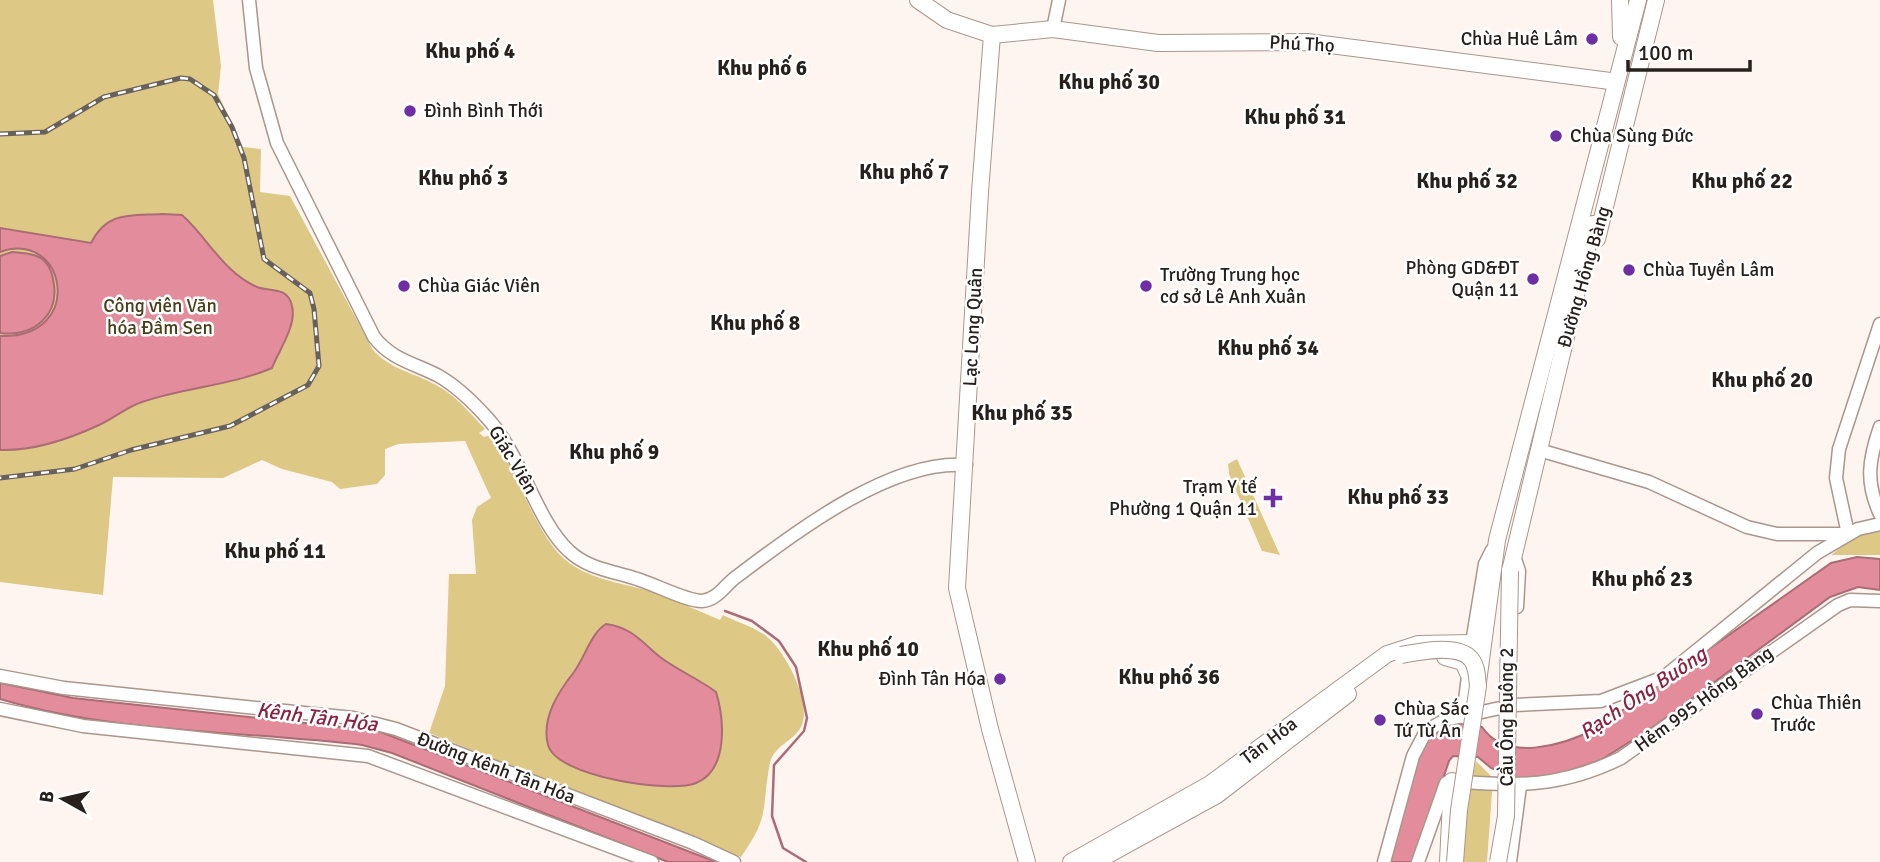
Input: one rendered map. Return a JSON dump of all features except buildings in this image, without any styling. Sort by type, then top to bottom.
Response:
[{"type":"main road","points":[[918,0],[947,20],[992,35]]},
{"type":"main road","points":[[1620,0],[1626,34]]},
{"type":"main road","points":[[1578,259],[1631,0]]},
{"type":"main road","points":[[1626,34],[1638,0]]},
{"type":"main road","points":[[1568,297],[1647,0]]},
{"type":"main road","name":"Đường Hồng Bàng","points":[[1568,297],[1583,291],[1656,0]]},
{"type":"main road","name":"Phú Thọ","points":[[992,35],[1053,29],[1158,43],[1307,42],[1610,81]]},
{"type":"main road","name":"Đường Hồng Bàng","points":[[1510,571],[1539,450],[1568,297],[1558,284],[1610,81],[1626,34]]},
{"type":"main road","name":"Lạc Long Quân","points":[[992,35],[979,192],[966,465],[957,589],[990,729],[1027,862]]},
{"type":"main road","name":"Đường Hồng Bàng","points":[[1455,862],[1472,680],[1497,540],[1568,297]]},
{"type":"main road","name":"Cầu Ông Buông 2","points":[[1498,862],[1506,816],[1510,571]]},
{"type":"main road","name":"Tân Hóa","points":[[1071,862],[1210,784],[1387,654],[1418,643],[1474,640]]},
{"type":"main road","name":"Tân Hóa","points":[[1095,862],[1217,795],[1394,659],[1462,652],[1471,658],[1475,667],[1472,680]]},
{"type":"main road","points":[[1448,862],[1452,780]]},
{"type":"street","name":"Giác Viên","points":[[249,0],[256,68],[277,143],[374,337],[392,355],[454,386],[488,419],[513,453],[555,534],[577,558],[593,567],[653,584],[695,600],[708,600],[736,577],[859,495],[922,467],[966,465]]},
{"type":"street","points":[[1053,29],[1059,0]]},
{"type":"street","points":[[1848,534],[1837,485],[1839,449],[1880,324]]},
{"type":"street","points":[[1880,427],[1868,464],[1870,485],[1880,514]]},
{"type":"street","points":[[1539,450],[1649,482],[1747,527],[1777,534],[1848,534]]},
{"type":"street","points":[[1384,862],[1418,742],[1435,724],[1514,705],[1588,703],[1664,677],[1721,634],[1799,566],[1848,534],[1880,524]]},
{"type":"street","name":"Đường Hồng Bàng","points":[[1464,717],[1472,680],[1474,640],[1485,564],[1497,540]]},
{"type":"street","name":"Đường Hồng Bàng","points":[[1514,555],[1519,571],[1514,705]]},
{"type":"street","name":"Hẻm 995 Hồng Bàng","points":[[1452,780],[1520,786],[1578,776],[1621,758],[1838,605],[1850,600],[1880,601]]},
{"type":"street","name":"Đường Kênh Tân Hóa","points":[[0,676],[64,688],[364,721],[396,729],[693,843],[734,862]]},
{"type":"street","name":"Đường Kênh Tân Hóa","points":[[0,709],[83,726],[368,756],[652,862]]},
{"type":"street","points":[[1418,862],[1442,790],[1452,780]]},
{"type":"street","points":[[1510,862],[1520,786]]},
{"type":"green space","name":"Công viên Văn hóa Đầm Sen","points":[[0,0],[213,0],[221,66],[218,94],[243,147],[261,149],[260,192],[290,196],[373,350],[395,366],[443,389],[485,429],[479,433],[484,437],[490,435],[499,448],[545,535],[554,548],[576,568],[603,579],[661,595],[720,620],[723,615],[756,630],[773,643],[795,678],[804,717],[798,732],[772,757],[761,821],[741,857],[429,733],[445,686],[449,574],[476,574],[472,520],[477,507],[491,498],[465,441],[398,444],[385,449],[385,475],[377,484],[340,489],[332,482],[282,469],[262,460],[223,478],[113,477],[103,595],[0,582]]},
{"type":"green space","points":[[1237,459],[1280,555],[1262,551],[1229,474],[1228,464]]},
{"type":"green space","points":[[1880,528],[1880,555],[1831,555],[1849,541]]},
{"type":"green space","points":[[1476,761],[1493,778],[1487,862],[1464,862],[1464,818]]},
{"type":"shaded area","points":[[162,214],[182,215],[225,264],[245,281],[287,295],[292,306],[292,321],[272,368],[240,379],[142,402],[99,425],[51,443],[0,450],[0,336],[28,332],[46,321],[56,304],[57,286],[52,269],[40,255],[23,249],[0,252],[0,228],[91,243],[104,225],[112,220]]},
{"type":"shaded area","name":"Công viên Văn hóa Đầm Sen","points":[[12,252],[36,256],[47,264],[53,279],[53,303],[49,313],[34,327],[24,331],[0,333],[0,256]]},
{"type":"shaded area","points":[[1857,557],[1880,559],[1880,590],[1858,587],[1830,597],[1656,725],[1601,760],[1560,774],[1517,779],[1491,768],[1478,757],[1453,756],[1415,862],[1388,862],[1418,756],[1431,733],[1437,729],[1455,724],[1469,724],[1482,727],[1493,738],[1506,745],[1520,748],[1553,745],[1584,734],[1597,728],[1831,563]]},
{"type":"shaded area","points":[[606,624],[629,632],[667,662],[716,692],[722,729],[719,755],[707,776],[696,783],[682,786],[639,784],[591,774],[556,756],[548,745],[547,725],[553,706],[592,639]]},
{"type":"shaded area","points":[[0,683],[73,698],[378,731],[716,862],[668,862],[392,753],[362,745],[179,730],[87,719],[0,699]]},
{"type":"waterway","points":[[725,611],[752,621],[779,641],[796,667],[807,718],[804,731],[774,765],[772,816],[783,848],[806,862]]},
{"type":"railway","points":[[0,134],[45,132],[104,97],[181,78],[190,79],[214,95],[232,127],[244,158],[264,259],[310,293],[319,366],[308,385],[230,426],[131,450],[75,469],[0,478]]},
{"type":"place","name":"Chùa Huê Lâm","points":[[1592,39]]},
{"type":"place","name":"Đình Bình Thới","points":[[410,111]]},
{"type":"place","name":"Chùa Sùng Đức","points":[[1556,136]]},
{"type":"place","name":"Chùa Tuyền Lâm","points":[[1629,270]]},
{"type":"place","name":"Phòng GD&ĐT Quận 11","points":[[1533,279]]},
{"type":"place","name":"Chùa Giác Viên","points":[[404,286]]},
{"type":"place","name":"Trường Trung học cơ sở Lê Anh Xuân","points":[[1146,286]]},
{"type":"place","name":"Trạm Y tế Phường 1 Quận 11","points":[[1273,498]]},
{"type":"place","name":"Đình Tân Hóa","points":[[1000,679]]},
{"type":"place","name":"Chùa Thiên Trước","points":[[1757,714]]},
{"type":"place","name":"Chùa Sắc Tứ Từ Ân","points":[[1380,720]]},
{"type":"district","name":"Khu phố 4","points":[[470,51]]},
{"type":"district","name":"Khu phố 6","points":[[762,68]]},
{"type":"district","name":"Khu phố 30","points":[[1109,82]]},
{"type":"district","name":"Khu phố 31","points":[[1295,117]]},
{"type":"district","name":"Khu phố 7","points":[[904,172]]},
{"type":"district","name":"Khu phố 3","points":[[463,178]]},
{"type":"district","name":"Khu phố 32","points":[[1467,181]]},
{"type":"district","name":"Khu phố 22","points":[[1742,181]]},
{"type":"district","name":"Khu phố 8","points":[[755,323]]},
{"type":"district","name":"Khu phố 34","points":[[1268,348]]},
{"type":"district","name":"Khu phố 20","points":[[1762,380]]},
{"type":"district","name":"Khu phố 35","points":[[1022,413]]},
{"type":"district","name":"Khu phố 9","points":[[614,452]]},
{"type":"district","name":"Khu phố 33","points":[[1398,497]]},
{"type":"district","name":"Khu phố 11","points":[[275,551]]},
{"type":"district","name":"Khu phố 23","points":[[1642,579]]},
{"type":"district","name":"Khu phố 10","points":[[868,649]]},
{"type":"district","name":"Khu phố 36","points":[[1169,677]]},
{"type":"water label","name":"Rạch Ông Buông","points":[[1643,693]]},
{"type":"water label","name":"Kênh Tân Hóa","points":[[317,717]]}]
